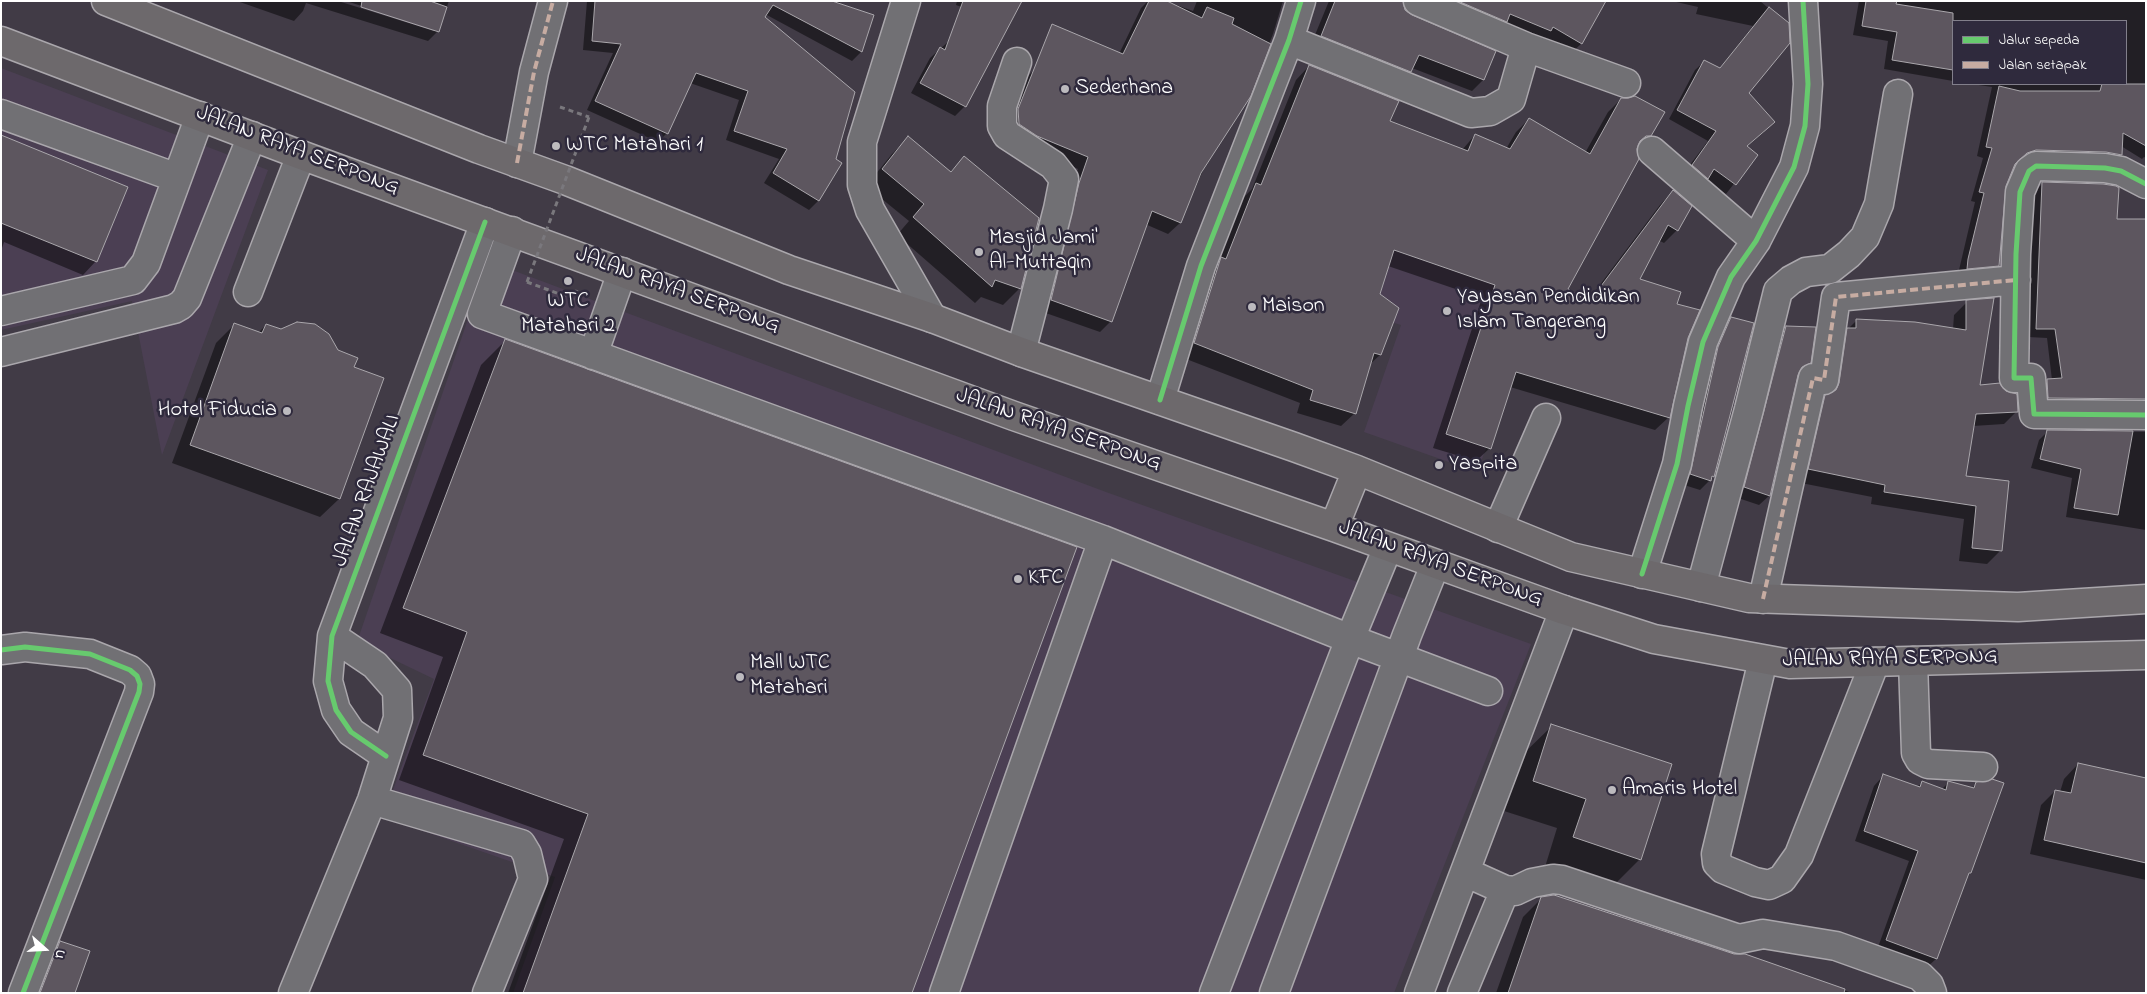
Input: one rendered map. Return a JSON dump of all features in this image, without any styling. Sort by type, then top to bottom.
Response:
[{"type":"main road","points":[[106,1],[517,164],[565,180],[789,270],[932,318],[1021,352],[1356,470],[1571,557],[1749,598],[2018,607],[2146,599]]},
{"type":"main road","name":"JALAN RAYA SERPONG","points":[[1,41],[301,155],[1014,416],[1334,527],[1564,610],[1654,639],[1790,664],[2146,655]]},
{"type":"main road","points":[[1334,527],[1356,470]]},
{"type":"street","points":[[517,164],[534,72],[553,1]]},
{"type":"street","points":[[906,1],[862,142],[862,185],[870,210],[932,318]]},
{"type":"street","points":[[1160,400],[1201,266],[1289,40],[1301,1]]},
{"type":"street","points":[[1418,1],[1526,47],[1626,83]]},
{"type":"street","points":[[1642,574],[1677,464],[1703,342],[1731,277],[1756,241],[1794,167],[1805,126],[1808,84],[1802,1]]},
{"type":"street","points":[[1289,40],[1471,113],[1490,111],[1511,99],[1526,47]]},
{"type":"street","points":[[1017,62],[1002,106],[1002,126],[1007,135],[1053,165],[1064,179],[1058,210],[1021,352]]},
{"type":"street","points":[[1700,587],[1749,409],[1778,290],[1806,272],[1830,269],[1849,254],[1865,237],[1879,204],[1898,94]]},
{"type":"street","points":[[1,114],[177,178]]},
{"type":"street","points":[[1,311],[133,280],[146,263],[200,116]]},
{"type":"street","points":[[1,352],[164,311],[181,305],[187,298],[252,136]]},
{"type":"street","points":[[1652,151],[1756,241]]},
{"type":"street","points":[[248,292],[301,155]]},
{"type":"street","points":[[2146,184],[2121,171],[2105,168],[2036,166],[2029,171],[2020,192],[2014,378],[2031,378],[2034,414],[2146,416]]},
{"type":"street","name":"JALAN RAJAWALI","points":[[386,756],[351,732],[336,710],[328,681],[332,636],[485,222]]},
{"type":"street","points":[[512,231],[482,314],[1103,540],[1350,639],[1488,691]]},
{"type":"street","points":[[593,355],[622,272]]},
{"type":"street","points":[[1763,599],[1813,378],[1824,380],[1836,297],[2016,280]]},
{"type":"street","points":[[1498,528],[1546,418]]},
{"type":"street","points":[[944,993],[1103,540]]},
{"type":"street","points":[[1214,993],[1350,639],[1388,547]]},
{"type":"street","points":[[1274,993],[1435,565]]},
{"type":"street","points":[[1419,993],[1564,610]]},
{"type":"street","points":[[293,993],[372,800],[398,718],[397,690],[375,665],[332,636]]},
{"type":"street","points":[[1,650],[25,647],[90,654],[130,670],[137,676],[140,684],[139,692],[23,993]]},
{"type":"street","points":[[1763,660],[1716,854],[1717,862],[1723,869],[1755,882],[1769,885],[1782,879],[1799,855],[1875,662]]},
{"type":"street","points":[[1914,661],[1916,753],[1920,760],[1928,764],[1983,767]]},
{"type":"street","points":[[372,800],[521,844],[527,854],[533,879],[487,993]]},
{"type":"street","points":[[1465,872],[1505,890],[1514,891],[1532,883],[1553,879],[1562,880],[1734,938],[1745,939],[1764,934],[1836,946],[1920,976],[1929,985],[1932,993]]},
{"type":"street","points":[[1462,993],[1505,890]]},
{"type":"path","points":[[527,282],[589,117]]},
{"type":"shaded area","points":[[1,68],[268,170],[162,455],[132,301],[1,330]]},
{"type":"shaded area","name":"Yayasan Pendidikan Islam Tangerang","points":[[1359,168],[1562,250],[1477,472],[1364,432],[1401,325],[1311,297]]},
{"type":"shaded area","points":[[488,261],[1106,492],[1531,644],[1394,993],[513,993],[555,877],[383,817],[434,679],[357,642]]},
{"type":"building","points":[[362,1],[430,1],[447,7],[439,32],[361,7]]},
{"type":"building","points":[[595,1],[832,1],[874,15],[862,52],[773,5],[765,17],[855,92],[836,159],[842,163],[819,201],[773,173],[787,149],[734,131],[748,91],[696,73],[668,134],[595,101],[621,44],[592,41]]},
{"type":"building","points":[[963,1],[1022,1],[966,107],[920,83],[940,47],[945,50]]},
{"type":"building","points":[[1149,1],[1167,1],[1202,18],[1207,7],[1234,18],[1232,24],[1271,44],[1251,96],[1201,173],[1181,223],[1152,211],[1112,322],[1051,300],[1079,183],[1088,157],[1037,136],[1019,124],[1018,109],[1052,24],[1123,54]]},
{"type":"building","points":[[1335,1],[1403,1],[1405,10],[1412,15],[1496,51],[1484,80],[1419,55],[1411,72],[1321,36]]},
{"type":"building","points":[[1458,1],[1606,1],[1582,44],[1553,27],[1551,31],[1510,14],[1507,22]]},
{"type":"building","points":[[1866,1],[1897,1],[1896,4],[1953,13],[1952,70],[1892,60],[1897,32],[1862,26]]},
{"type":"building","points":[[1769,7],[1789,23],[1790,43],[1749,93],[1775,122],[1747,146],[1758,155],[1736,185],[1714,169],[1708,179],[1692,165],[1716,131],[1677,110],[1704,60],[1720,68]]},
{"type":"building","points":[[1309,65],[1399,101],[1390,121],[1468,151],[1475,134],[1510,149],[1529,118],[1590,154],[1621,98],[1635,96],[1665,112],[1651,136],[1646,136],[1640,141],[1637,149],[1639,159],[1568,289],[1589,302],[1673,190],[1692,206],[1678,231],[1668,225],[1640,279],[1681,292],[1677,304],[1700,310],[1688,338],[1670,418],[1516,372],[1491,449],[1446,434],[1495,285],[1394,250],[1380,294],[1399,308],[1381,355],[1374,353],[1356,414],[1310,400],[1313,390],[1194,343],[1221,257],[1226,259],[1256,183],[1261,185]]},
{"type":"building","points":[[2146,84],[2146,146],[2123,133],[2122,155],[2106,152],[2036,150],[2027,153],[2015,164],[2006,186],[1999,266],[1967,269],[1984,193],[1979,192],[1992,148],[1986,147],[1999,86],[2020,91],[2100,91],[2102,85]]},
{"type":"building","points":[[1,135],[128,187],[97,262],[1,223]]},
{"type":"building","name":"Masjid Jami' Al-Muttaqin","points":[[908,136],[951,172],[964,156],[1039,218],[1021,289],[995,280],[992,287],[913,217],[924,204],[882,169]]},
{"type":"building","points":[[2042,182],[2116,186],[2119,188],[2117,219],[2146,219],[2146,399],[2048,398],[2047,379],[2062,378],[2055,329],[2036,329]]},
{"type":"building","points":[[1994,298],[1980,385],[2000,383],[2006,391],[2017,394],[2018,412],[1976,414],[1966,476],[2009,481],[2002,551],[1972,548],[1976,506],[1884,492],[1885,485],[1808,469],[1825,395],[1836,390],[1839,383],[1847,328],[1856,328],[1856,319],[1915,322],[1966,330],[1966,300]]},
{"type":"building","points":[[1731,317],[1754,323],[1714,477],[1712,476],[1711,481],[1690,474],[1718,347]]},
{"type":"building","name":"Hotel Fiducia","points":[[297,322],[315,324],[329,334],[338,350],[358,358],[354,367],[384,378],[340,499],[190,445],[234,323],[262,333],[266,324],[281,329]]},
{"type":"building","points":[[1786,326],[1816,327],[1811,363],[1802,367],[1798,375],[1770,496],[1744,487]]},
{"type":"building","name":"Mall WTC Matahari","points":[[505,339],[1077,547],[912,993],[523,993],[588,814],[423,755],[467,632],[403,608]]},
{"type":"building","points":[[2047,430],[2133,431],[2118,515],[2074,508],[2081,469],[2040,459]]},
{"type":"building","name":"Amaris Hotel","points":[[1551,724],[1672,764],[1641,860],[1573,837],[1586,799],[1533,781]]},
{"type":"building","points":[[2078,763],[2146,778],[2146,863],[2044,840],[2055,790],[2071,793]]},
{"type":"building","points":[[1883,774],[1920,787],[1922,781],[1946,790],[1948,781],[1974,788],[1976,782],[1992,779],[2004,783],[1937,959],[1886,940],[1918,851],[1864,831]]},
{"type":"building","points":[[1554,895],[1734,954],[1745,954],[1845,989],[1844,993],[1508,993],[1541,897]]},
{"type":"building","points":[[60,941],[90,951],[75,993],[40,993]]},
{"type":"marked path","points":[[517,163],[534,72],[553,1]]},
{"type":"marked path","points":[[1763,599],[1813,378],[1824,380],[1836,297],[2016,280]]},
{"type":"cycle path","points":[[1160,400],[1201,266],[1289,40],[1301,1]]},
{"type":"cycle path","points":[[1642,574],[1677,464],[1703,342],[1731,277],[1756,241],[1794,167],[1805,126],[1808,84],[1803,1]]},
{"type":"cycle path","points":[[2146,184],[2121,171],[2105,168],[2036,166],[2029,171],[2020,192],[2016,254],[2014,378],[2031,378],[2034,414],[2146,415]]},
{"type":"cycle path","points":[[386,756],[351,732],[336,710],[328,681],[332,636],[485,222]]},
{"type":"cycle path","points":[[1,650],[25,647],[90,654],[130,670],[137,676],[140,684],[139,692],[23,993]]},
{"type":"place","name":"Sederhana","points":[[1065,89]]},
{"type":"place","name":"WTC Matahari 1","points":[[556,146]]},
{"type":"place","name":"Masjid Jami' Al-Muttaqin","points":[[979,252]]},
{"type":"place","name":"WTC Matahari 2","points":[[568,281]]},
{"type":"place","name":"Maison","points":[[1252,307]]},
{"type":"place","name":"Yayasan Pendidikan Islam Tangerang","points":[[1447,311]]},
{"type":"place","name":"Hotel Fiducia","points":[[287,411]]},
{"type":"place","name":"Yaspita","points":[[1439,465]]},
{"type":"place","name":"KFC","points":[[1018,579]]},
{"type":"place","name":"Mall WTC Matahari","points":[[740,677]]},
{"type":"place","name":"Amaris Hotel","points":[[1612,790]]}]
